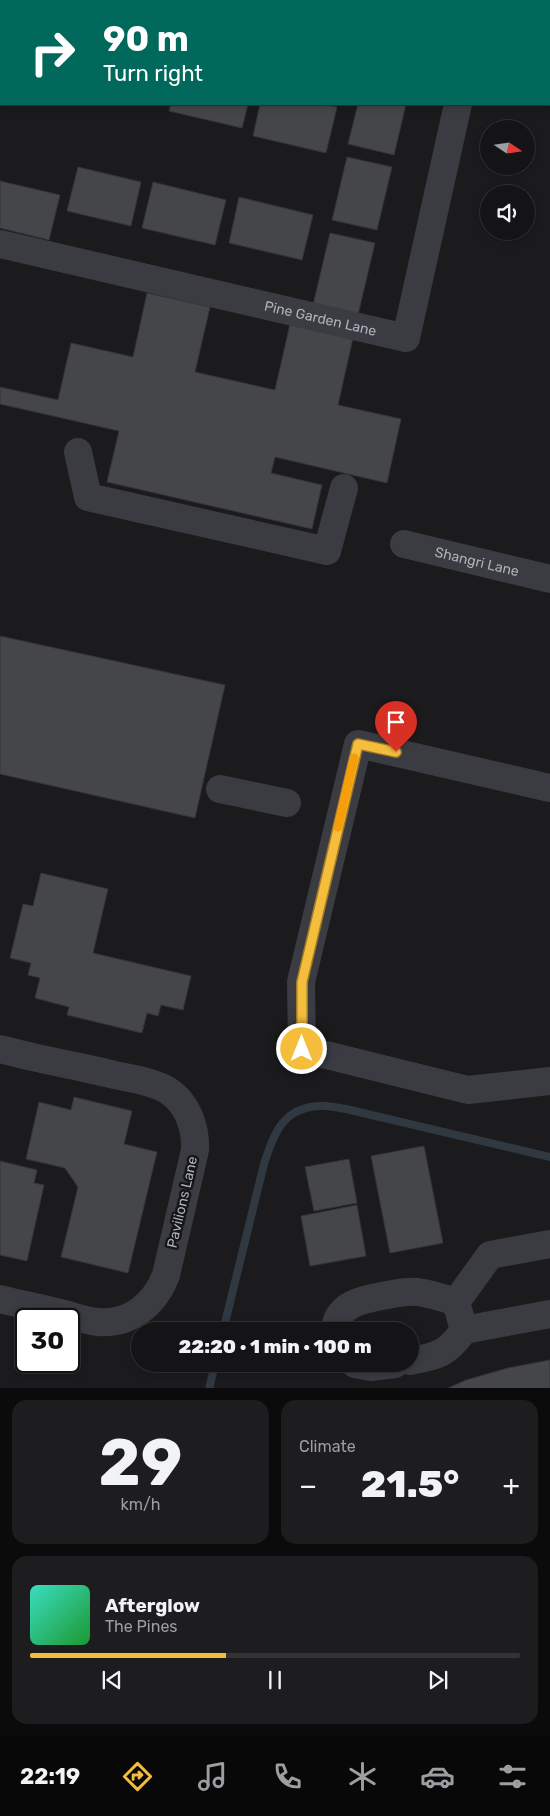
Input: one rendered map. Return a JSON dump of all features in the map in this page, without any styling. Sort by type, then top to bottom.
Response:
[{"type":"street","name":"Pine Garden Lane","points":[[0,244],[406,338],[458,105]]},
{"type":"street","points":[[78,452],[88,497],[327,551],[344,488]]},
{"type":"street","name":"Shangri Lane","points":[[404,544],[550,579]]},
{"type":"street","points":[[550,788],[358,744],[302,982],[302,1049],[468,1090],[550,1081]]},
{"type":"street","points":[[220,789],[288,803]]},
{"type":"street","name":"Pavilions Lane","points":[[0,1049],[44,1061],[86,1068],[160,1087],[168,1091],[180,1102],[191,1121],[195,1140],[166,1275],[161,1288],[150,1304],[134,1315],[119,1320],[99,1322],[0,1299]]},
{"type":"street","points":[[456,1302],[490,1255],[550,1244]]},
{"type":"street","points":[[337,1322],[340,1314],[350,1304],[362,1299],[416,1292],[456,1302]]},
{"type":"street","points":[[456,1302],[464,1330]]},
{"type":"street","points":[[419,1359],[436,1356],[456,1342],[464,1330],[550,1314]]},
{"type":"building","points":[[171,105],[248,105],[242,128],[169,111]]},
{"type":"building","points":[[260,105],[326,105],[337,107],[326,153],[253,136]]},
{"type":"building","points":[[358,105],[406,105],[394,155],[348,144]]},
{"type":"building","points":[[347,157],[392,167],[377,230],[332,220]]},
{"type":"building","points":[[78,167],[141,182],[131,226],[67,211]]},
{"type":"building","points":[[0,181],[60,195],[49,240],[0,228]]},
{"type":"building","points":[[153,182],[226,200],[215,245],[142,228]]},
{"type":"building","points":[[239,197],[313,215],[302,260],[229,243]]},
{"type":"building","points":[[330,233],[375,243],[358,315],[313,305]]},
{"type":"building","points":[[147,293],[210,307],[195,372],[275,390],[290,324],[353,338],[338,405],[401,419],[387,483],[275,457],[271,473],[322,485],[312,529],[107,482],[119,431],[0,404],[0,387],[58,400],[71,343],[133,357]]},
{"type":"building","points":[[0,636],[225,685],[195,818],[0,774]]},
{"type":"building","points":[[41,873],[108,889],[93,953],[191,976],[183,1010],[161,1005],[158,1016],[147,1013],[142,1033],[67,1015],[69,1007],[35,998],[40,978],[28,975],[31,963],[10,958],[23,904],[33,906]]},
{"type":"building","points":[[74,1097],[132,1111],[124,1144],[157,1152],[128,1273],[61,1257],[78,1187],[65,1168],[26,1159],[39,1102],[71,1110]]},
{"type":"building","points":[[424,1146],[443,1243],[390,1253],[371,1156]]},
{"type":"building","points":[[349,1159],[357,1203],[314,1211],[305,1167]]},
{"type":"building","points":[[0,1161],[37,1170],[34,1183],[44,1185],[27,1261],[0,1255]]},
{"type":"building","points":[[357,1205],[366,1256],[310,1266],[301,1216]]},
{"type":"building","points":[[550,1360],[550,1388],[448,1388],[466,1380],[508,1368]]},
{"type":"waterway","points":[[225,1322],[264,1164],[281,1124],[296,1112],[306,1108],[322,1106],[346,1109],[550,1157]]},
{"type":"waterway","points":[[209,1388],[213,1372]]},
{"type":"slow traffic","points":[[338,827],[354,758]]},
{"type":"route","points":[[302,1049],[302,982],[358,744],[396,752]]}]
